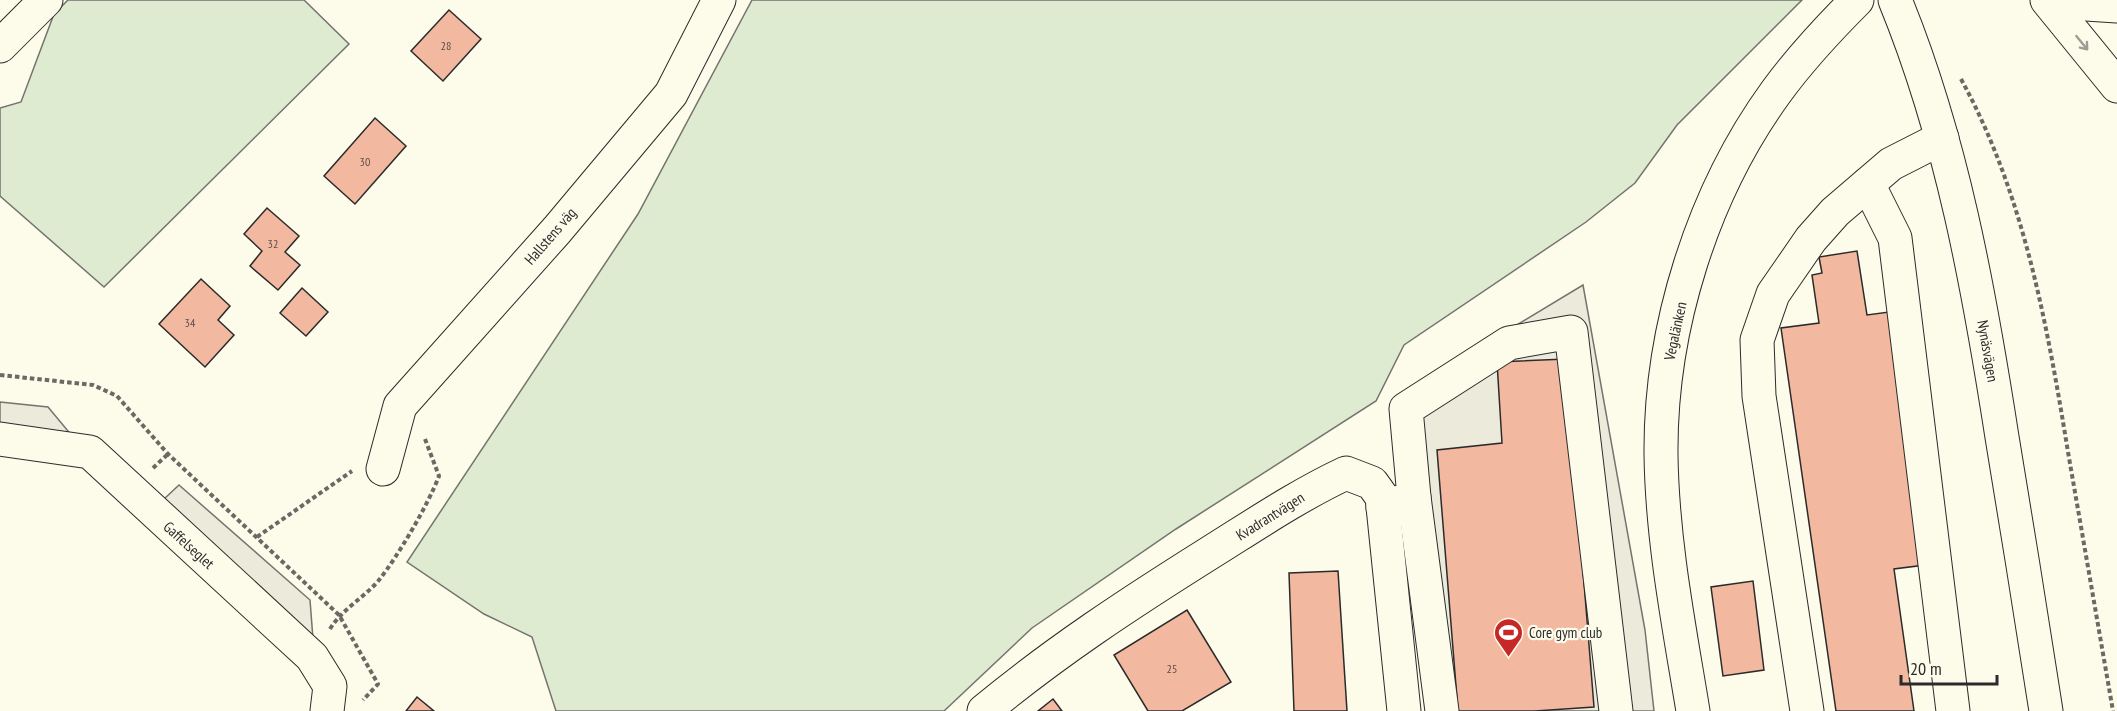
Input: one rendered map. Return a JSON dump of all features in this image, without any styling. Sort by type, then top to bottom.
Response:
[{"type":"main road","points":[[0,45],[46,0]]},
{"type":"main road","name":"Hallstens väg","points":[[383,469],[400,406],[557,230],[671,94],[719,0]]},
{"type":"main road","name":"Vegalänken","points":[[1693,711],[1672,579],[1661,454],[1664,391],[1673,331],[1688,272],[1713,207],[1740,150],[1775,93],[1815,42],[1857,0]]},
{"type":"main road","name":"Nynäsvägen","points":[[1895,0],[1912,42],[1954,178],[1988,346],[2046,711]]},
{"type":"main road","points":[[2047,0],[2117,87]]},
{"type":"main road","points":[[2068,0],[2117,6]]},
{"type":"main road","points":[[1807,711],[1759,396],[1757,340],[1773,294],[1811,239],[1835,212],[1891,165],[1942,138]]},
{"type":"main road","points":[[1868,184],[1895,238],[1953,711]]},
{"type":"main road","points":[[1442,711],[1414,497],[1406,409],[1509,344],[1571,332],[1616,711]]},
{"type":"main road","name":"Gaffelseglet","points":[[0,439],[90,452],[312,657],[330,686],[327,711]]},
{"type":"main road","name":"Kvadrantvägen","points":[[984,711],[1030,672],[1101,622],[1322,484],[1346,473],[1372,483],[1382,497],[1404,711]]},
{"type":"main road","points":[[1383,508],[1414,497]]},
{"type":"path","points":[[1958,74],[1980,115],[2004,173],[2046,320],[2113,711]]},
{"type":"path","points":[[0,375],[93,385],[117,396],[168,454],[339,615],[378,684],[359,704]]},
{"type":"path","points":[[312,657],[339,615],[379,580],[432,495],[439,477],[424,437]]},
{"type":"path","points":[[257,537],[349,471],[383,469]]},
{"type":"green space","points":[[68,0],[304,0],[349,44],[104,287],[0,196],[0,108],[21,102],[54,14]]},
{"type":"green space","points":[[752,0],[1802,0],[1677,125],[1635,183],[1586,222],[1404,345],[1376,401],[1176,529],[1032,628],[944,711],[556,711],[532,637],[484,614],[407,562],[638,214]]},
{"type":"shaded area","points":[[1583,285],[1645,630],[1654,711],[1427,711],[1392,400]]},
{"type":"shaded area","points":[[0,402],[48,407],[73,437],[0,429]]},
{"type":"shaded area","points":[[179,485],[310,600],[313,639],[163,500]]},
{"type":"building","points":[[449,10],[481,39],[443,81],[411,51]]},
{"type":"building","points":[[375,118],[406,146],[355,204],[324,176]]},
{"type":"building","points":[[267,208],[299,236],[285,252],[300,265],[278,290],[250,266],[262,251],[244,234]]},
{"type":"building","points":[[1857,251],[1867,315],[1889,312],[1925,565],[1894,569],[1914,711],[1836,711],[1781,328],[1819,323],[1812,275],[1822,273],[1819,257]]},
{"type":"building","points":[[201,279],[230,306],[218,320],[234,335],[205,367],[159,324]]},
{"type":"building","points":[[302,288],[328,312],[306,336],[280,313]]},
{"type":"building","points":[[1566,359],[1594,707],[1535,711],[1458,711],[1437,450],[1502,443],[1497,362]]},
{"type":"building","points":[[1338,571],[1347,711],[1294,711],[1289,573]]},
{"type":"building","points":[[1753,581],[1764,670],[1723,676],[1711,587]]},
{"type":"building","points":[[1187,610],[1231,682],[1182,711],[1148,711],[1114,655]]},
{"type":"building","points":[[417,697],[434,711],[406,711]]},
{"type":"building","points":[[1053,699],[1062,711],[1038,711]]},
{"type":"place","name":"Core gym club","points":[[1508,658]]}]
